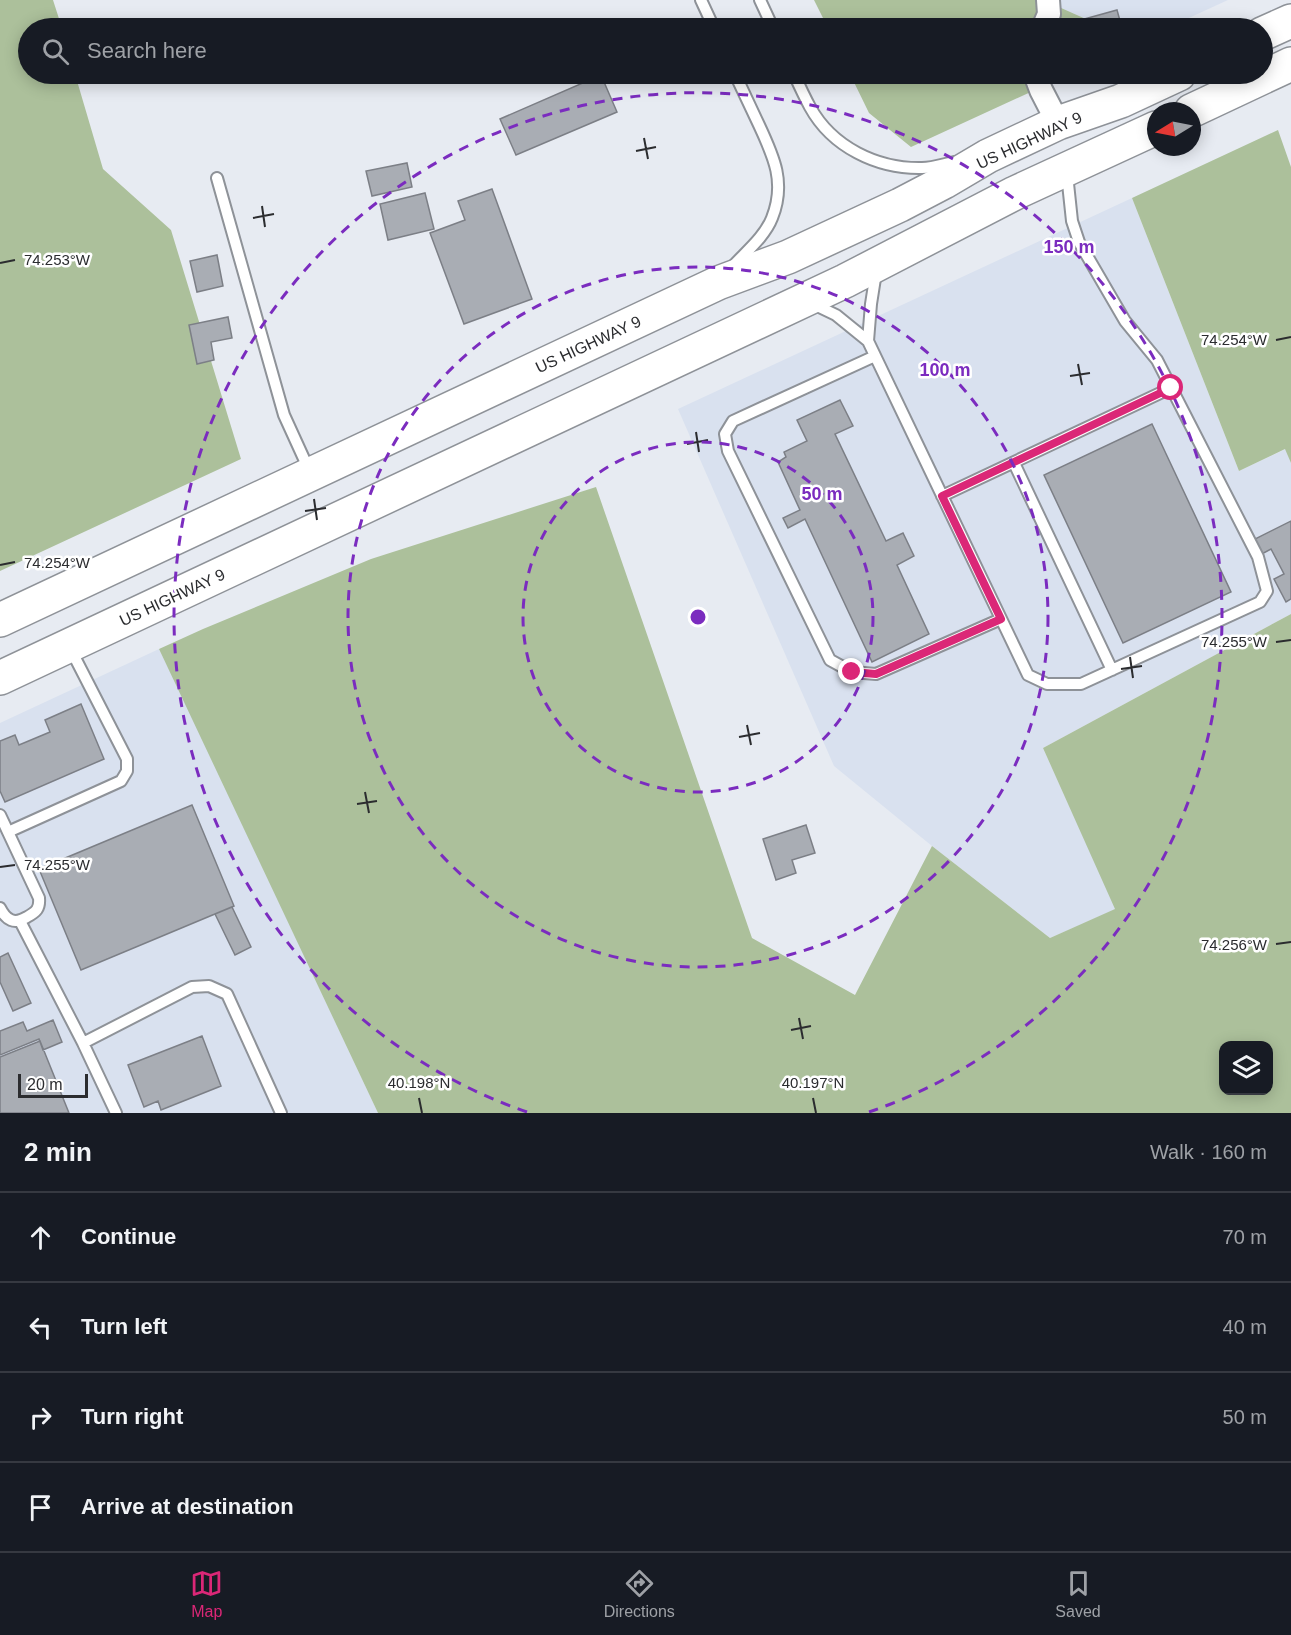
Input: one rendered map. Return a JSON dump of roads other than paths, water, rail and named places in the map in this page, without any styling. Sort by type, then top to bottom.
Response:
[{"type":"highway","points":[[1273,29],[1291,21]]},
{"type":"highway","points":[[1273,72],[1291,64]]},
{"type":"highway","name":"US HIGHWAY 9","points":[[0,620],[718,283],[788,257],[861,224],[944,182],[988,156],[1058,123],[1121,101],[1158,84]]},
{"type":"highway","points":[[1201,106],[1248,84]]},
{"type":"highway","name":"US HIGHWAY 9","points":[[0,678],[805,300],[1015,193],[1147,132]]},
{"type":"street","points":[[1047,18],[1048,0]]},
{"type":"street","points":[[1039,84],[1058,123]]},
{"type":"lane","points":[[701,0],[709,18]]},
{"type":"lane","points":[[760,0],[768,18]]},
{"type":"lane","points":[[718,283],[760,237],[772,220],[778,198],[778,175],[774,157],[740,84]]},
{"type":"lane","points":[[799,84],[810,108],[825,128],[841,142],[866,158],[890,165],[923,168],[988,156]]},
{"type":"lane","points":[[805,300],[836,315],[868,341],[1028,675],[1047,684],[1081,684],[1260,602],[1267,591],[1258,557],[1156,360],[1125,321],[1079,242],[1072,221],[1066,170]]},
{"type":"lane","points":[[218,178],[284,415],[311,474]]},
{"type":"lane","points":[[868,341],[878,264]]},
{"type":"lane","points":[[875,356],[733,421],[725,434],[728,451],[830,660],[852,672],[876,674],[1001,619]]},
{"type":"lane","points":[[942,496],[1171,388]]},
{"type":"lane","points":[[1014,463],[1112,670]]},
{"type":"lane","points":[[8,832],[120,781],[127,771],[127,759],[69,645]]},
{"type":"lane","points":[[0,815],[39,898],[40,906],[36,912],[20,921],[11,921],[4,916],[0,908]]},
{"type":"lane","points":[[20,921],[116,1113]]},
{"type":"lane","points":[[83,1043],[192,987],[209,986],[227,994],[281,1113]]}]
